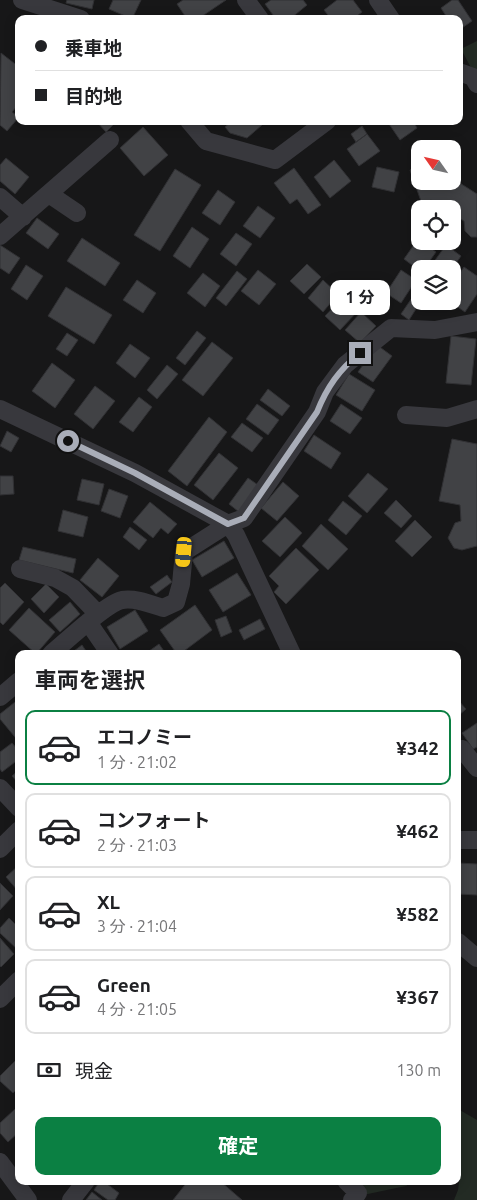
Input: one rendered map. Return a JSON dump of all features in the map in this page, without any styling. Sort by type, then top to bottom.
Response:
[{"type":"street","points":[[22,0],[69,15]]},
{"type":"street","points":[[246,0],[257,15]]},
{"type":"street","points":[[378,0],[388,15]]},
{"type":"street","points":[[463,73],[474,77],[477,84]]},
{"type":"street","points":[[192,125],[206,141],[275,160],[322,125]]},
{"type":"street","points":[[0,236],[110,140]]},
{"type":"street","points":[[49,194],[78,213]]},
{"type":"street","points":[[0,197],[22,217]]},
{"type":"street","points":[[56,650],[93,618],[120,600],[140,600],[163,608],[176,602],[181,584],[184,552],[228,524],[244,518],[317,412],[325,392],[345,365],[391,328],[435,330],[477,322]]},
{"type":"street","points":[[0,409],[135,473],[228,524],[236,535],[290,650]]},
{"type":"street","points":[[406,416],[447,418],[477,409]]},
{"type":"street","points":[[20,569],[55,578],[73,588],[93,618],[108,650]]},
{"type":"street","points":[[0,698],[15,685]]},
{"type":"street","points":[[462,749],[477,768]]},
{"type":"street","points":[[0,788],[15,804]]},
{"type":"street","points":[[0,850],[15,834]]},
{"type":"street","points":[[461,840],[477,840]]},
{"type":"street","points":[[461,945],[477,958]]},
{"type":"street","points":[[0,999],[15,984]]},
{"type":"street","points":[[0,1162],[15,1182]]},
{"type":"street","points":[[17,1185],[28,1200]]},
{"type":"street","points":[[71,1200],[83,1185]]},
{"type":"street","points":[[350,1185],[358,1193],[352,1200]]},
{"type":"shaded area","points":[[477,41],[477,79],[463,53],[463,48]]},
{"type":"shaded area","points":[[461,1111],[477,1120],[477,1200],[454,1200],[459,1185],[461,1185]]},
{"type":"shaded area","points":[[354,1185],[407,1185],[406,1186],[363,1195]]},
{"type":"building","points":[[67,0],[94,0],[92,9],[66,3]]},
{"type":"building","points":[[113,0],[141,0],[134,15],[123,15],[109,9]]},
{"type":"building","points":[[183,0],[226,0],[204,15],[184,15],[177,4]]},
{"type":"building","points":[[271,0],[303,0],[307,5],[295,15],[273,15],[265,4]]},
{"type":"building","points":[[337,0],[353,0],[362,12],[358,15],[328,15],[324,10]]},
{"type":"building","points":[[452,0],[458,0],[472,21],[463,27],[463,15],[445,15],[441,8]]},
{"type":"building","points":[[1,53],[15,64],[15,109],[12,112],[15,114],[15,122],[7,131],[0,125]]},
{"type":"building","points":[[100,125],[113,125],[106,132]]},
{"type":"building","points":[[227,125],[262,125],[247,138],[230,133],[225,127]]},
{"type":"building","points":[[390,125],[415,125],[417,128],[400,140]]},
{"type":"building","points":[[362,126],[367,134],[356,142],[351,134]]},
{"type":"building","points":[[143,127],[168,155],[144,176],[120,148]]},
{"type":"building","points":[[367,134],[380,151],[359,166],[347,149]]},
{"type":"building","points":[[6,158],[29,177],[15,194],[0,181],[0,165]]},
{"type":"building","points":[[334,160],[351,181],[330,198],[314,177]]},
{"type":"building","points":[[377,167],[399,172],[394,192],[372,187]]},
{"type":"building","points":[[294,168],[321,205],[308,214],[297,199],[290,204],[274,183]]},
{"type":"building","points":[[175,169],[201,185],[160,251],[134,235]]},
{"type":"building","points":[[461,184],[477,194],[477,237],[471,237],[465,231],[464,221],[461,219],[461,200],[421,200],[417,190],[461,190]]},
{"type":"building","points":[[218,190],[235,202],[220,225],[202,213]]},
{"type":"building","points":[[258,206],[275,218],[260,238],[243,226]]},
{"type":"building","points":[[37,218],[59,234],[48,249],[26,233]]},
{"type":"building","points":[[192,227],[209,239],[190,268],[173,256]]},
{"type":"building","points":[[236,233],[252,244],[236,266],[220,254]]},
{"type":"building","points":[[82,238],[120,263],[105,286],[67,261]]},
{"type":"building","points":[[0,245],[20,258],[9,274],[0,268]]},
{"type":"building","points":[[411,249],[433,250],[436,252],[430,260],[411,260],[411,264],[404,259]]},
{"type":"building","points":[[442,250],[453,250],[461,256],[458,260],[435,260]]},
{"type":"building","points":[[307,264],[321,277],[304,294],[290,281]]},
{"type":"building","points":[[26,265],[43,276],[27,300],[11,289]]},
{"type":"building","points":[[464,267],[477,276],[477,294],[465,312],[461,309],[461,271]]},
{"type":"building","points":[[258,270],[276,284],[259,305],[241,291]]},
{"type":"building","points":[[401,270],[411,277],[411,288],[401,303],[386,293]]},
{"type":"building","points":[[237,271],[247,279],[226,306],[216,298]]},
{"type":"building","points":[[203,273],[220,286],[205,307],[187,293]]},
{"type":"building","points":[[137,280],[156,293],[143,313],[123,300]]},
{"type":"building","points":[[323,280],[338,294],[323,312],[308,298]]},
{"type":"building","points":[[66,287],[112,315],[94,344],[48,316]]},
{"type":"building","points":[[342,298],[357,312],[340,330],[325,316]]},
{"type":"building","points":[[411,299],[411,310],[415,310],[409,320],[401,314]]},
{"type":"building","points":[[361,312],[376,326],[360,343],[345,330]]},
{"type":"building","points":[[197,331],[206,338],[185,365],[176,358]]},
{"type":"building","points":[[67,333],[78,340],[67,356],[56,349]]},
{"type":"building","points":[[451,336],[476,339],[471,385],[446,383]]},
{"type":"building","points":[[212,342],[233,358],[203,396],[182,380]]},
{"type":"building","points":[[130,344],[150,358],[135,378],[116,363]]},
{"type":"building","points":[[377,345],[392,356],[373,382],[358,372]]},
{"type":"building","points":[[52,363],[75,380],[55,408],[32,391]]},
{"type":"building","points":[[167,365],[178,374],[157,399],[147,390]]},
{"type":"building","points":[[349,374],[375,390],[362,411],[336,395]]},
{"type":"building","points":[[95,386],[115,401],[93,429],[74,414]]},
{"type":"building","points":[[268,389],[290,406],[282,416],[260,400]]},
{"type":"building","points":[[139,397],[152,407],[133,432],[119,422]]},
{"type":"building","points":[[257,404],[279,420],[268,435],[246,419]]},
{"type":"building","points":[[341,404],[362,418],[350,434],[330,421]]},
{"type":"building","points":[[209,417],[227,432],[187,486],[168,471]]},
{"type":"building","points":[[242,423],[263,438],[252,452],[231,437]]},
{"type":"building","points":[[7,431],[19,438],[11,452],[0,446]]},
{"type":"building","points":[[314,435],[341,453],[331,469],[304,451]]},
{"type":"building","points":[[452,439],[477,444],[477,546],[462,550],[454,548],[448,538],[455,523],[461,521],[460,505],[439,501]]},
{"type":"building","points":[[219,453],[238,468],[213,500],[194,485]]},
{"type":"building","points":[[368,473],[388,489],[367,513],[348,496]]},
{"type":"building","points":[[0,476],[13,476],[14,494],[0,495]]},
{"type":"building","points":[[248,478],[258,485],[239,512],[229,504]]},
{"type":"building","points":[[82,479],[104,484],[99,505],[77,500]]},
{"type":"building","points":[[283,482],[299,496],[277,521],[261,508]]},
{"type":"building","points":[[109,489],[128,496],[120,518],[101,511]]},
{"type":"building","points":[[396,500],[412,516],[401,528],[384,513]]},
{"type":"building","points":[[343,501],[362,516],[346,535],[328,520]]},
{"type":"building","points":[[150,502],[177,524],[168,534],[161,528],[153,538],[133,522]]},
{"type":"building","points":[[63,510],[88,517],[83,537],[58,531]]},
{"type":"building","points":[[285,517],[302,533],[280,557],[262,541]]},
{"type":"building","points":[[415,520],[432,537],[412,557],[395,541]]},
{"type":"building","points":[[321,524],[348,549],[328,570],[302,546]]},
{"type":"building","points":[[130,527],[147,540],[139,550],[123,537]]},
{"type":"building","points":[[224,541],[234,558],[202,577],[192,560]]},
{"type":"building","points":[[23,547],[76,559],[73,573],[19,560]]},
{"type":"building","points":[[296,548],[319,570],[286,604],[274,592],[279,586],[269,576]]},
{"type":"building","points":[[98,558],[119,576],[102,597],[80,580]]},
{"type":"building","points":[[237,573],[251,595],[223,612],[209,590]]},
{"type":"building","points":[[167,575],[172,582],[156,594],[150,587]]},
{"type":"building","points":[[5,583],[24,602],[3,625],[0,622],[0,588]]},
{"type":"building","points":[[46,584],[59,597],[44,613],[31,599]]},
{"type":"building","points":[[70,602],[80,614],[60,632],[49,620]]},
{"type":"building","points":[[195,605],[212,630],[185,650],[174,650],[160,630]]},
{"type":"building","points":[[29,608],[55,632],[39,650],[32,650],[9,630]]},
{"type":"building","points":[[135,610],[148,631],[120,649],[107,627]]},
{"type":"building","points":[[226,616],[232,632],[221,637],[215,620]]},
{"type":"building","points":[[260,619],[265,629],[244,640],[239,630]]},
{"type":"building","points":[[159,644],[163,650],[151,650]]},
{"type":"building","points":[[82,645],[85,650],[75,650]]},
{"type":"building","points":[[15,702],[15,737],[0,719],[0,714]]},
{"type":"building","points":[[461,703],[466,709],[461,713]]},
{"type":"building","points":[[477,723],[477,747],[473,749],[462,733]]},
{"type":"building","points":[[12,743],[15,746],[15,762],[2,772],[0,769],[0,752]]},
{"type":"building","points":[[461,863],[477,864],[477,895],[461,894]]},
{"type":"building","points":[[15,869],[15,888],[6,877]]},
{"type":"building","points":[[0,883],[13,896],[0,910]]},
{"type":"building","points":[[9,918],[15,924],[15,947],[0,933],[0,928]]},
{"type":"building","points":[[0,938],[14,954],[1,967],[0,966]]},
{"type":"building","points":[[15,1061],[15,1091],[13,1093],[0,1081],[0,1076]]},
{"type":"building","points":[[15,1109],[15,1136],[8,1142],[0,1133],[0,1123]]},
{"type":"building","points":[[97,1185],[108,1185],[119,1193],[115,1200],[108,1200],[94,1190]]},
{"type":"building","points":[[185,1185],[225,1185],[242,1200],[173,1200]]},
{"type":"building","points":[[92,1192],[102,1200],[86,1200]]},
{"type":"route","points":[[68,441],[135,473],[228,524],[244,518],[317,412],[325,392],[345,365],[360,353]]}]
